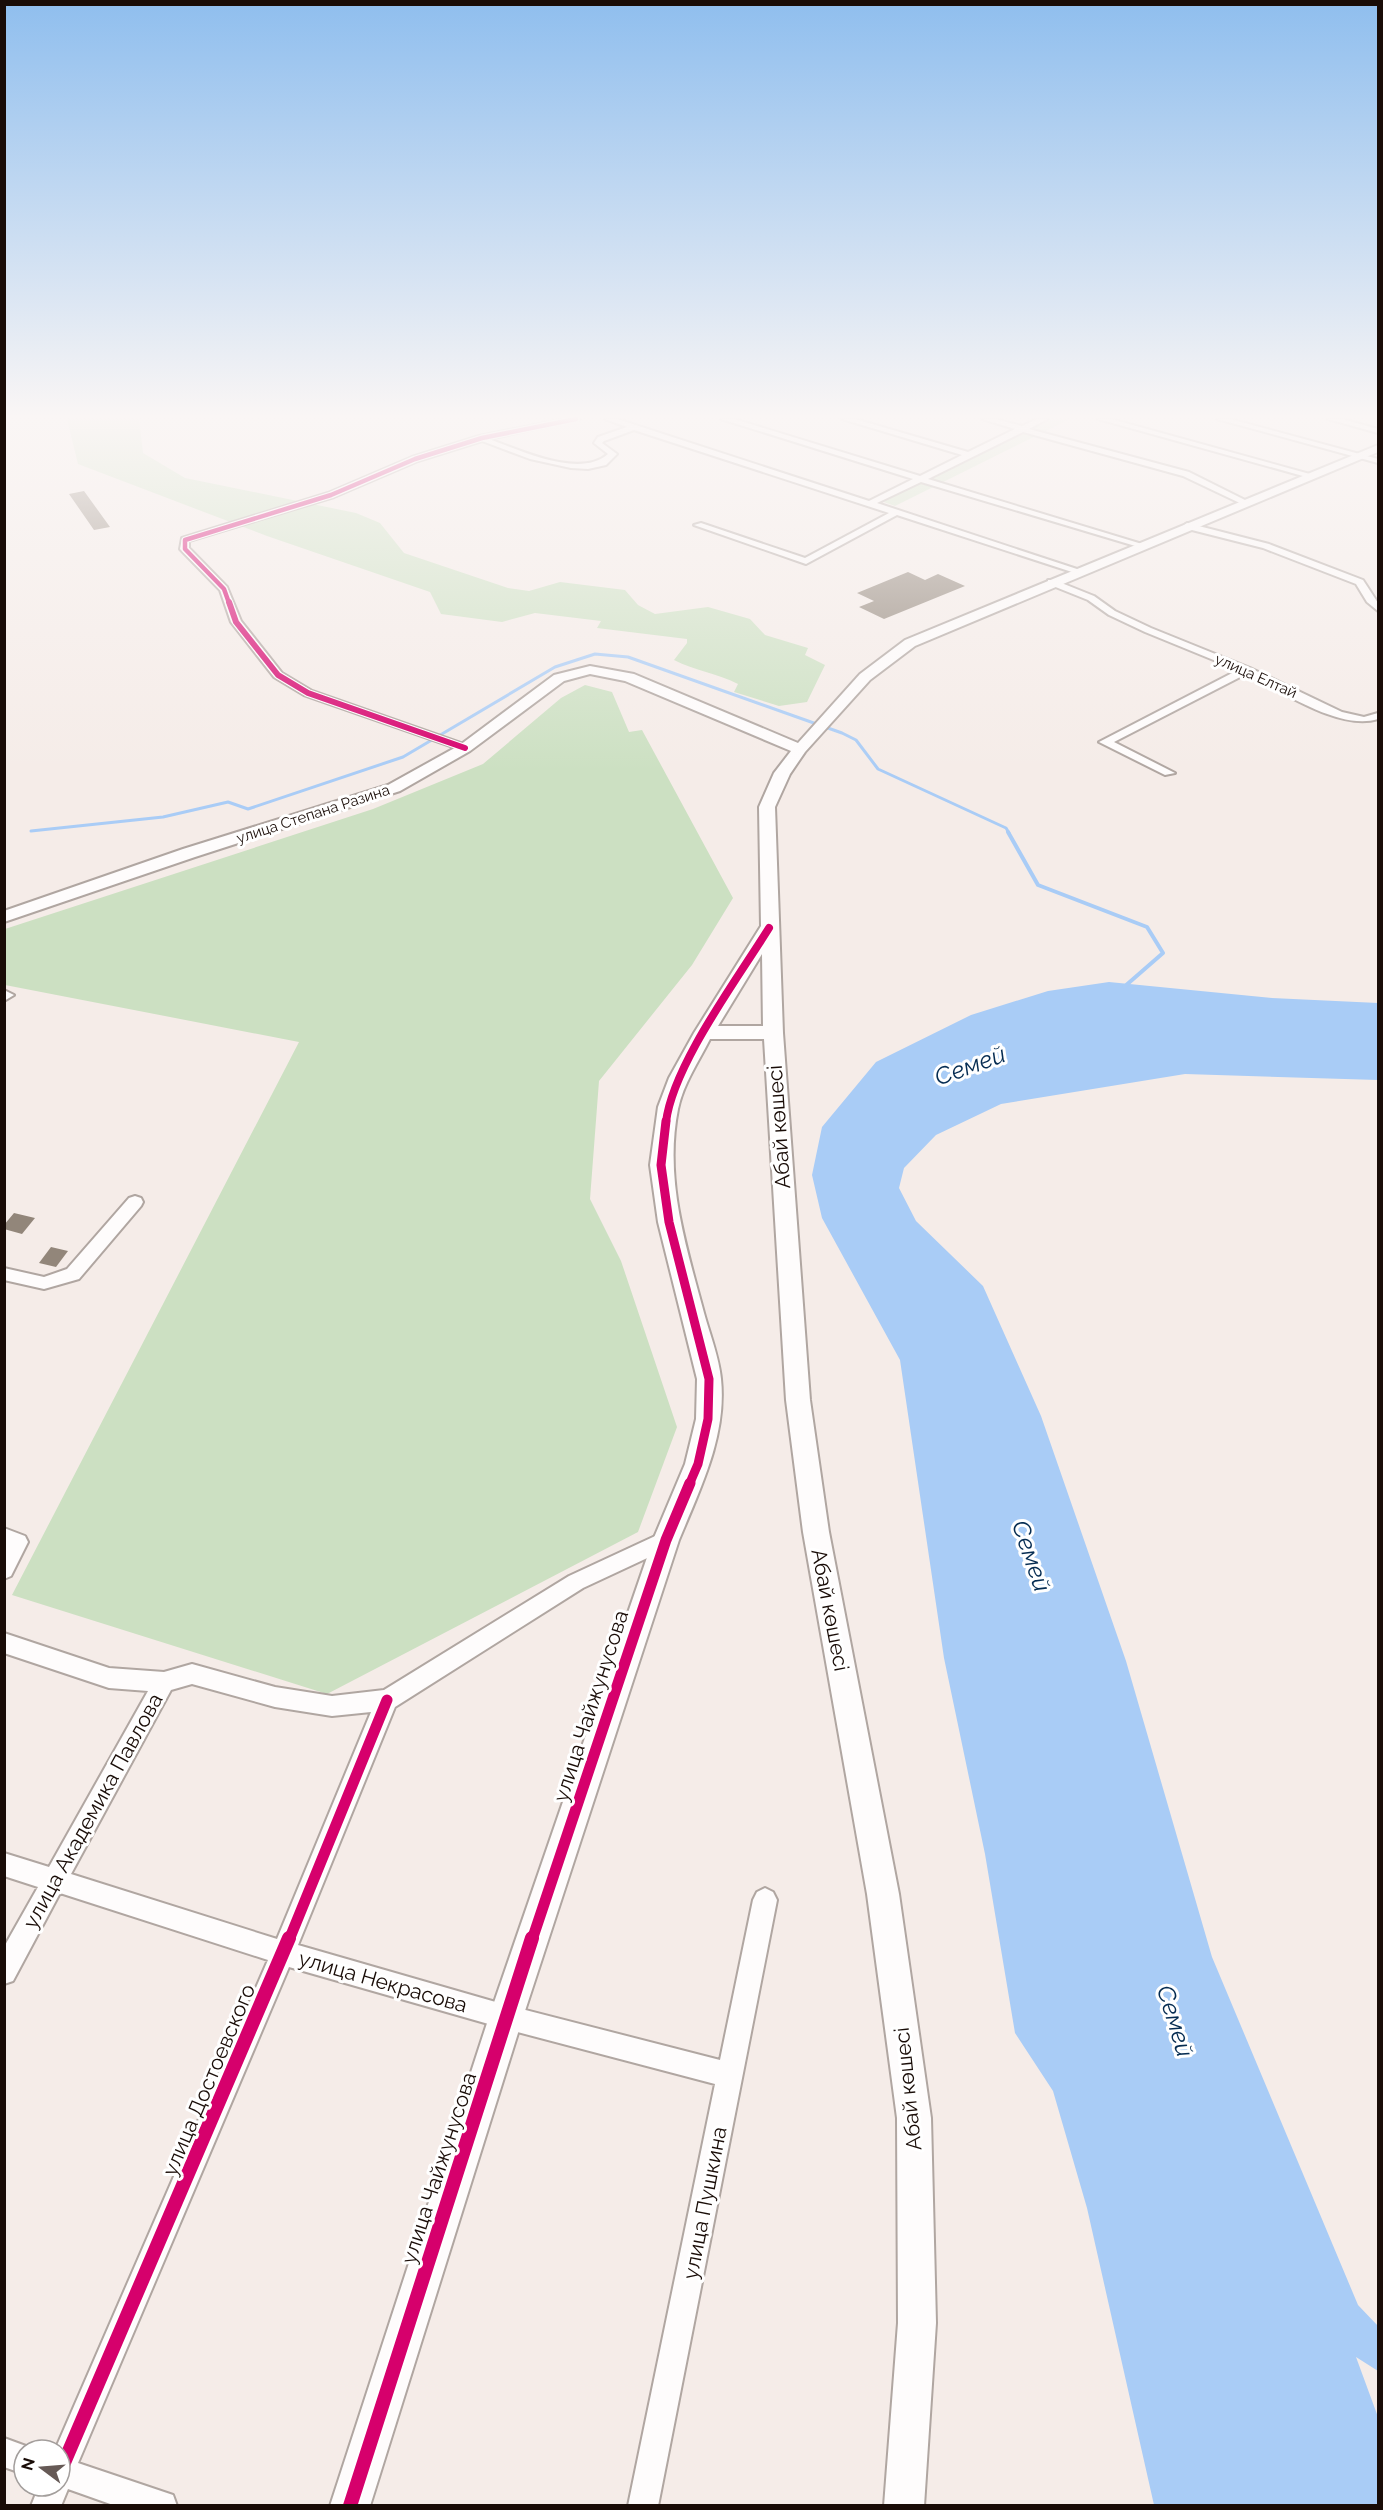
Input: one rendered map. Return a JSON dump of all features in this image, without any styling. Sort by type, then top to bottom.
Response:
[{"type":"street","points":[[198,536],[185,540],[185,549],[224,589],[236,622],[278,675],[308,693],[465,748]]},
{"type":"street","points":[[731,536],[806,561],[852,536]]},
{"type":"street","points":[[971,536],[1078,571]]},
{"type":"street","points":[[1107,536],[1139,546]]},
{"type":"street","name":"Абай көшесі","points":[[904,2505],[917,2323],[914,2118],[884,1894],[816,1532],[798,1400],[772,1032],[767,807],[782,773],[800,749],[873,669],[910,643],[1163,536]]},
{"type":"street","points":[[1227,536],[1266,546],[1360,582],[1370,600],[1378,608]]},
{"type":"street","name":"улица Елтай","points":[[1051,582],[1091,598],[1112,613],[1148,630],[1246,670],[1338,715],[1364,720],[1378,716]]},
{"type":"street","name":"улица Степана Разина","points":[[4,917],[189,853],[394,788],[465,748],[559,678],[590,670],[629,677],[800,749]]},
{"type":"street","points":[[1168,773],[1105,742],[1246,670]]},
{"type":"street","name":"улица Чайжунусова","points":[[350,2505],[506,2017],[666,1540],[698,1464],[708,1419],[709,1379],[669,1222],[661,1165],[668,1107],[679,1078],[704,1033],[769,928]]},
{"type":"street","points":[[704,1033],[772,1032]]},
{"type":"street","points":[[4,1274],[44,1283],[73,1274],[135,1202]]},
{"type":"street","points":[[4,1570],[11,1539]]},
{"type":"street","points":[[387,1700],[576,1582],[666,1540]]},
{"type":"street","name":"улица Академика Павлова","points":[[4,1643],[109,1678],[164,1682],[192,1674],[275,1697],[332,1706],[387,1700]]},
{"type":"street","name":"улица Академика Павлова","points":[[4,1972],[164,1682]]},
{"type":"street","name":"улица Достоевского","points":[[72,2444],[284,1953],[387,1700]]},
{"type":"street","name":"улица Некрасова","points":[[4,1864],[284,1953],[506,2017],[730,2075]]},
{"type":"street","name":"улица Пушкина","points":[[643,2505],[765,1900]]},
{"type":"street","points":[[72,2476],[162,2505]]},
{"type":"green space","points":[[267,536],[391,536],[404,553],[508,588],[529,591],[560,582],[625,590],[638,605],[655,614],[708,607],[750,619],[765,635],[808,648],[805,655],[825,665],[807,702],[779,706],[734,692],[738,684],[674,660],[687,643],[687,639],[597,628],[601,621],[535,613],[502,622],[441,614],[430,592]]},
{"type":"green space","points":[[585,685],[612,692],[629,732],[642,730],[733,898],[692,965],[599,1081],[590,1199],[621,1261],[677,1427],[638,1532],[327,1694],[12,1595],[299,1042],[5,985],[5,929],[373,809],[483,764],[561,698]]},
{"type":"water","name":"Семей","points":[[1109,982],[1272,998],[1378,1003],[1378,1080],[1185,1074],[1001,1104],[936,1135],[904,1168],[899,1188],[916,1221],[983,1286],[1041,1416],[1126,1661],[1212,1957],[1358,2305],[1378,2326],[1378,2371],[1356,2357],[1378,2417],[1378,2505],[1154,2505],[1087,2208],[1053,2091],[1015,2033],[985,1854],[944,1658],[900,1360],[822,1218],[812,1175],[822,1127],[876,1062],[971,1015],[1048,991]]},
{"type":"building","points":[[908,572],[925,580],[938,574],[965,586],[884,619],[859,607],[874,601],[857,593]]},
{"type":"building","points":[[14,1213],[35,1218],[22,1234],[4,1229],[4,1225]]},
{"type":"building","points":[[51,1247],[68,1251],[56,1267],[39,1263]]},
{"type":"waterway","points":[[31,831],[163,817],[228,802],[248,809],[403,757],[555,667],[595,654],[628,657],[842,733],[856,740],[878,769],[1006,828],[1009,833]]},
{"type":"waterway","points":[[1008,832],[1038,885],[1147,927],[1163,953],[1124,987]]},
{"type":"cycle path","points":[[198,536],[185,540],[185,549],[224,589],[236,622],[278,675],[308,693],[465,748]]},
{"type":"cycle path","points":[[350,2506],[506,2017],[666,1540],[698,1464],[708,1419],[709,1379],[669,1222],[661,1165],[668,1107],[679,1078],[704,1033],[769,928]]},
{"type":"cycle path","points":[[72,2444],[283,1953],[387,1700]]}]
